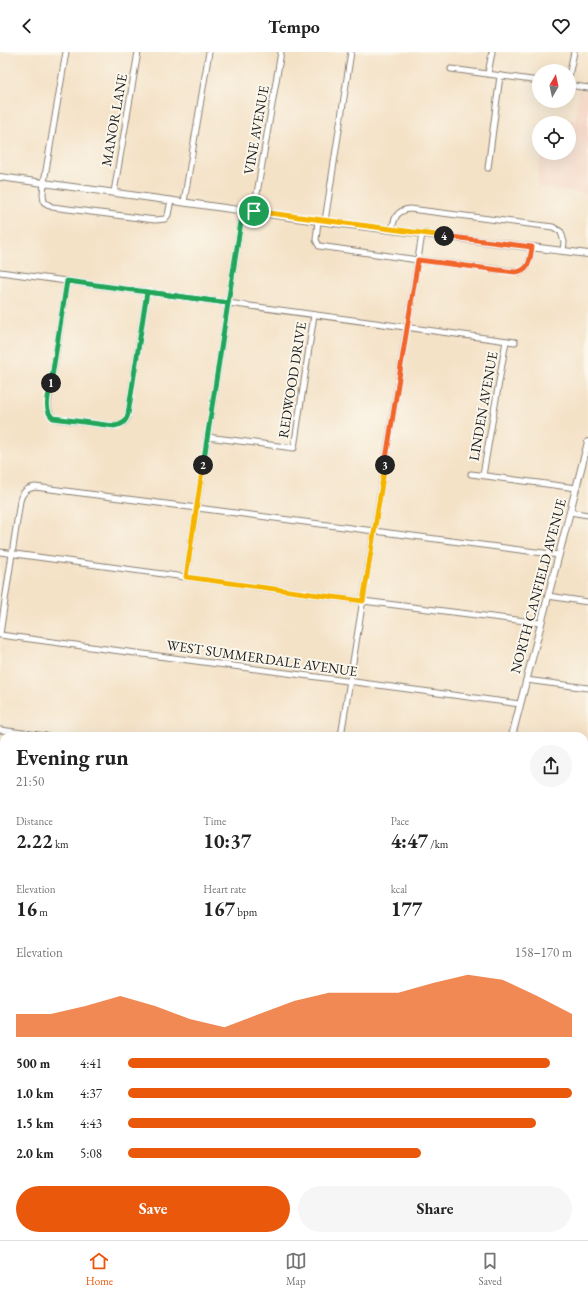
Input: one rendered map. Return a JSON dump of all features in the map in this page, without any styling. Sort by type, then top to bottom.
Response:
[{"type":"street","points":[[66,52],[44,182],[43,198],[47,205],[52,207],[161,220],[165,219],[168,215],[171,200]]},
{"type":"street","name":"MANOR LANE","points":[[114,192],[138,52]]},
{"type":"street","points":[[184,202],[209,52]]},
{"type":"street","name":"VINE AVENUE","points":[[254,211],[281,52]]},
{"type":"street","points":[[351,52],[321,221],[316,240],[319,246],[520,272],[529,264],[532,247]]},
{"type":"street","points":[[488,74],[492,52]]},
{"type":"street","points":[[572,64],[574,52]]},
{"type":"street","points":[[451,69],[532,80]]},
{"type":"street","points":[[488,168],[500,76]]},
{"type":"street","points":[[576,86],[588,88]]},
{"type":"street","points":[[0,176],[321,221],[588,254]]},
{"type":"street","points":[[392,230],[394,221],[399,212],[404,209],[410,209],[553,227],[561,232],[564,242],[562,251]]},
{"type":"street","points":[[186,577],[243,210]]},
{"type":"street","points":[[342,732],[422,234]]},
{"type":"street","points":[[0,272],[514,342]]},
{"type":"street","points":[[67,281],[48,404],[49,413],[53,418],[57,419],[114,426],[123,423],[127,419],[147,292]]},
{"type":"street","name":"REDWOOD DRIVE","points":[[207,438],[294,448],[314,315]]},
{"type":"street","name":"LINDEN AVENUE","points":[[483,475],[506,341]]},
{"type":"street","name":"NORTH CANFIELD AVENUE","points":[[513,732],[588,442]]},
{"type":"street","points":[[471,474],[576,488]]},
{"type":"street","points":[[0,634],[20,501],[23,493],[35,487],[559,555]]},
{"type":"street","points":[[570,512],[588,515]]},
{"type":"street","points":[[0,552],[363,601],[541,623]]},
{"type":"street","points":[[548,596],[588,602]]},
{"type":"street","name":"WEST SUMMERDALE AVENUE","points":[[0,634],[520,704]]},
{"type":"street","points":[[526,680],[588,688]]},
{"type":"street","points":[[0,730],[15,732]]},
{"type":"shaded area","points":[[579,90],[588,92],[588,194],[537,187],[540,160],[576,160],[576,116]]},
{"type":"route","points":[[254,211],[243,210],[228,303],[147,292],[128,414],[127,419],[123,423],[114,426],[57,419],[53,418],[49,413],[48,404],[67,281],[228,303],[186,577],[363,601],[418,260],[520,272],[529,264],[532,247],[254,211]]}]
